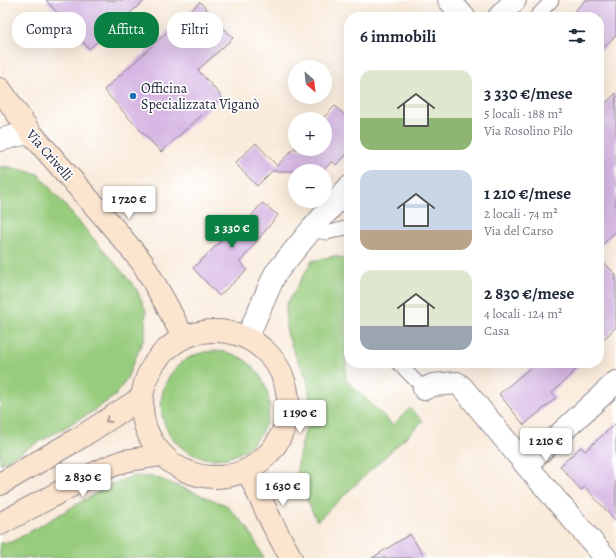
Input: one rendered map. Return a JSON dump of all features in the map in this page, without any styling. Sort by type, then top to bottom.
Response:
[{"type":"street","points":[[449,0],[460,12]]},
{"type":"street","points":[[504,12],[515,0]]},
{"type":"street","name":"Via Crivelli","points":[[0,89],[30,132],[142,262],[183,337]]},
{"type":"street","points":[[0,140],[30,132]]},
{"type":"street","points":[[247,338],[275,274],[344,193]]},
{"type":"street","points":[[215,330],[232,332],[247,338],[264,349],[278,365],[286,384],[288,404],[286,424],[277,443],[264,459],[247,470],[225,477],[202,476],[180,469],[161,455],[149,438],[142,419],[141,398],[145,380],[154,362],[167,348],[183,337],[199,332],[215,330]]},
{"type":"street","points":[[526,465],[616,382]]},
{"type":"street","points":[[424,389],[433,385],[457,383],[462,387],[526,465],[606,558]]},
{"type":"street","points":[[0,484],[81,437],[141,398]]},
{"type":"street","points":[[0,524],[99,471],[124,461],[161,455]]},
{"type":"street","points":[[247,470],[273,525],[291,558]]},
{"type":"lane","points":[[541,12],[552,0]]},
{"type":"lane","points":[[311,230],[327,233],[344,228]]},
{"type":"lane","points":[[403,368],[424,389]]},
{"type":"green space","points":[[0,167],[10,167],[38,174],[136,288],[146,311],[145,336],[127,378],[115,396],[87,415],[0,464]]},
{"type":"green space","points":[[334,256],[344,258],[344,368],[346,368],[346,380],[393,425],[410,408],[423,421],[317,521],[296,478],[299,455],[311,408],[307,378],[294,353],[286,329],[286,305],[312,261]]},
{"type":"green space","points":[[215,351],[236,355],[253,367],[265,384],[269,405],[265,426],[253,443],[236,455],[215,459],[194,455],[177,443],[165,426],[161,405],[165,384],[177,367],[194,355]]},
{"type":"green space","points":[[133,476],[155,477],[226,505],[247,527],[264,558],[0,558],[0,543],[12,542],[112,484]]},
{"type":"building","points":[[46,0],[145,0],[131,12],[94,12],[94,45],[89,49],[86,46],[86,12],[57,12]]},
{"type":"building","points":[[585,0],[616,0],[616,35],[604,48],[604,12],[574,12]]},
{"type":"building","points":[[200,2],[209,12],[189,12]]},
{"type":"building","points":[[223,27],[233,38],[223,47]]},
{"type":"building","points":[[167,32],[167,48],[222,48],[198,70],[222,97],[161,152],[104,90],[150,48],[159,48],[159,40]]},
{"type":"building","points":[[616,93],[616,231],[604,243],[604,105]]},
{"type":"building","points":[[335,106],[344,114],[344,157],[336,165],[332,161],[329,164],[288,164],[288,171],[272,171],[257,186],[235,163],[256,143],[277,166],[288,154],[288,156],[332,156],[332,112],[329,112]]},
{"type":"building","points":[[262,203],[278,215],[240,262],[247,270],[219,296],[193,268],[220,242],[208,229],[219,216],[238,232]]},
{"type":"building","points":[[604,262],[616,275],[616,327],[604,339]]},
{"type":"building","points":[[530,368],[578,368],[552,393],[556,398],[524,425],[499,394]]},
{"type":"building","points":[[616,423],[616,521],[585,487],[581,490],[560,466],[581,447],[585,451]]},
{"type":"building","points":[[410,534],[425,558],[372,558]]},
{"type":"place","name":"Officina Specializzata Viganò","points":[[133,96]]}]
